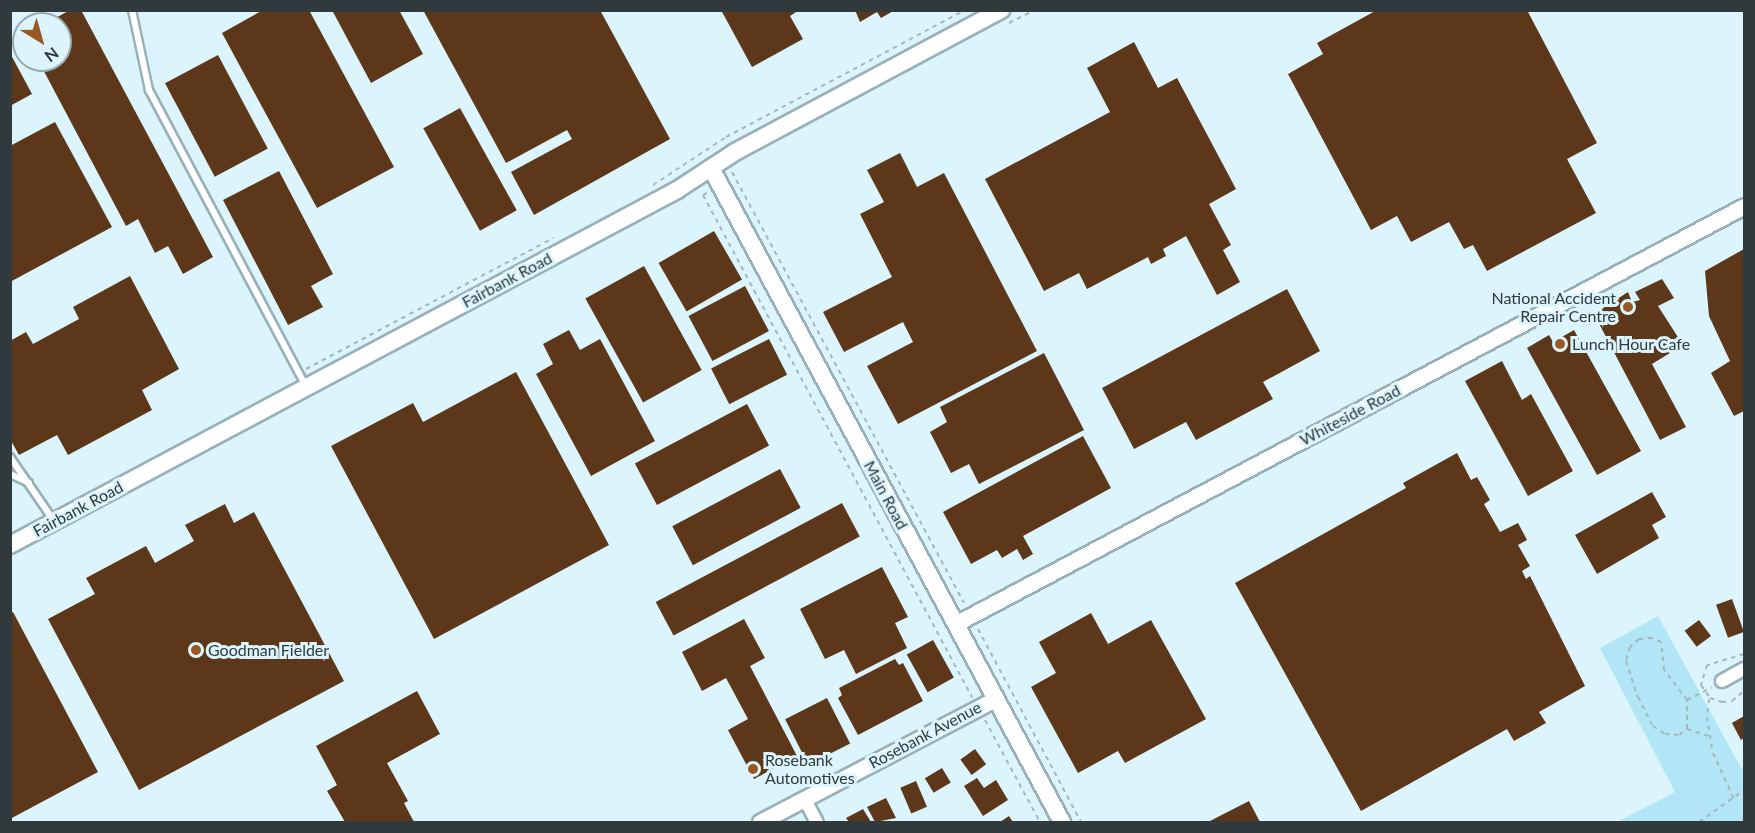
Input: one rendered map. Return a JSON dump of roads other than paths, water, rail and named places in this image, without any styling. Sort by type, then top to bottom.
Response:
[{"type":"main road","name":"Fairbank Road","points":[[10,545],[302,380],[677,190],[715,175],[1001,10]]},
{"type":"main road","name":"Main Road","points":[[715,175],[1062,822]]},
{"type":"street","name":"Whiteside Road","points":[[955,624],[1744,206]]},
{"type":"street","points":[[1722,681],[1744,669]]},
{"type":"street","name":"Rosebank Avenue","points":[[760,822],[995,699]]},
{"type":"street","points":[[804,798],[817,822]]},
{"type":"lane","points":[[132,10],[149,90],[302,380]]},
{"type":"lane","points":[[10,457],[54,522]]},
{"type":"lane","points":[[10,474],[29,483]]},
{"type":"place","name":"National Accident Repair Centre","points":[[1628,307]]},
{"type":"place","name":"Lunch Hour Cafe","points":[[1560,344]]},
{"type":"place","name":"Goodman Fielder","points":[[196,650]]},
{"type":"place","name":"Rosebank Automotives","points":[[753,769]]}]
